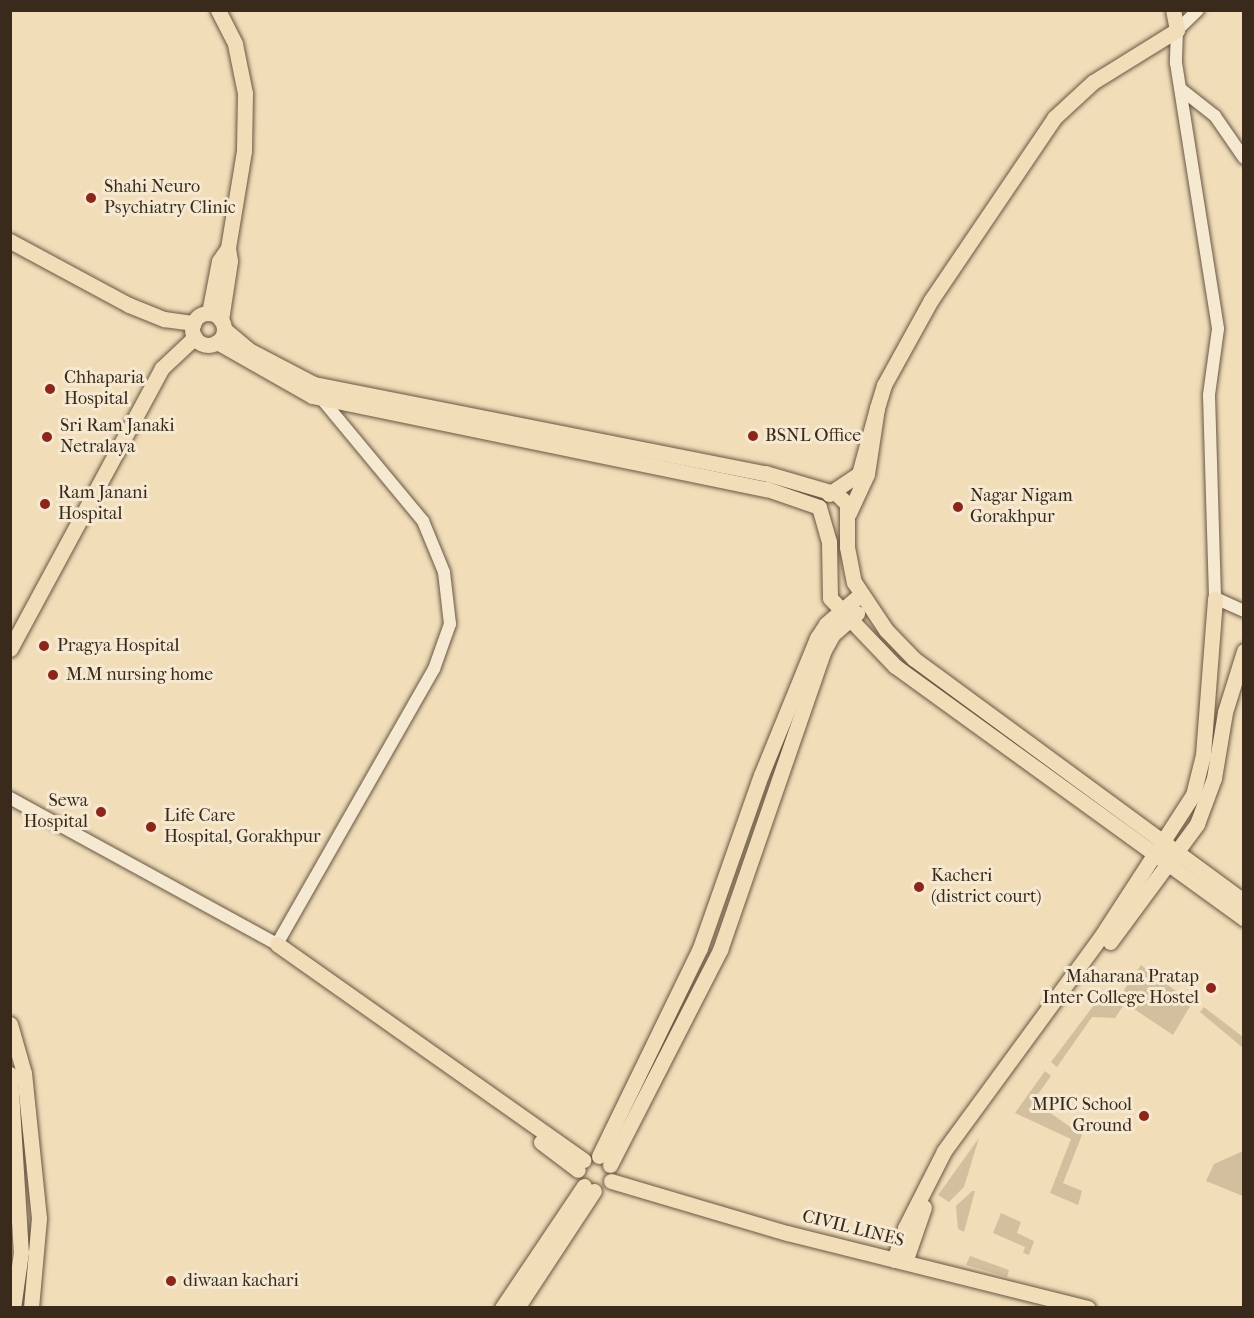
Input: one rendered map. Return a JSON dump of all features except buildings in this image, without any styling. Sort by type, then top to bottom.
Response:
[{"type":"main road","points":[[218,326],[244,151],[245,93],[235,44],[219,10]]},
{"type":"main road","points":[[819,507],[830,491],[859,474],[884,385],[931,300],[1054,118],[1093,82],[1177,30],[1173,10]]},
{"type":"main road","points":[[10,241],[129,305],[195,334],[218,326]]},
{"type":"main road","points":[[10,649],[150,395],[162,368],[195,334],[218,326]]},
{"type":"main road","points":[[218,326],[292,388],[321,398],[588,447],[765,473],[830,491],[843,498],[849,513],[850,572],[863,600],[886,630],[942,682],[1166,854],[1244,919]]},
{"type":"main road","points":[[218,326],[249,350],[314,384],[767,489],[819,507]]},
{"type":"main road","points":[[849,513],[867,474],[877,408]]},
{"type":"main road","points":[[502,1308],[589,1189],[611,1181],[604,1160],[700,948],[761,775],[826,624],[830,598],[829,541],[819,507]]},
{"type":"main road","points":[[830,598],[920,686],[1166,854],[1244,902]]},
{"type":"main road","points":[[900,1261],[942,1172],[1166,854],[1199,778],[1215,598]]},
{"type":"main road","points":[[581,1165],[604,1160],[720,950],[812,677],[833,634],[846,615],[863,600]]},
{"type":"main road","points":[[826,624],[846,615]]},
{"type":"main road","points":[[1166,854],[1197,824],[1215,778],[1225,711],[1244,651]]},
{"type":"main road","points":[[277,944],[517,1116],[581,1165],[589,1189],[517,1308]]},
{"type":"main road","points":[[10,1024],[24,1073],[38,1207],[31,1308]]},
{"type":"main road","points":[[10,1074],[21,1252],[13,1308]]},
{"type":"main road","name":"CIVIL LINES","points":[[611,1181],[682,1205],[1085,1307]]},
{"type":"street","points":[[1198,10],[1177,30],[1182,90],[1218,329],[1209,395],[1215,598],[1244,611]]},
{"type":"street","points":[[1182,90],[1215,116],[1244,158]]},
{"type":"street","points":[[10,798],[277,944],[434,669],[450,624],[444,572],[423,521],[321,398]]},
{"type":"shaded area","points":[[1141,965],[1192,1003],[1173,1035],[1125,1003],[1115,1018],[1092,1017],[1057,1067],[1051,1062],[1100,997],[1116,1002]]},
{"type":"shaded area","points":[[1204,1007],[1243,1037],[1243,1048],[1200,1012]]},
{"type":"shaded area","points":[[1045,1071],[1051,1076],[1033,1101],[1082,1135],[1063,1183],[1082,1191],[1078,1205],[1050,1193],[1071,1139],[1015,1113]]},
{"type":"shaded area","points":[[979,1138],[964,1187],[949,1202],[938,1195]]},
{"type":"shaded area","points":[[1243,1151],[1243,1196],[1206,1181],[1214,1164]]},
{"type":"shaded area","points":[[972,1191],[975,1191],[964,1232],[958,1229],[956,1206]]},
{"type":"shaded area","points":[[1001,1213],[1021,1222],[1017,1233],[1034,1241],[1029,1255],[1023,1253],[1025,1247],[993,1233]]},
{"type":"shaded area","points":[[970,1256],[1009,1270],[1007,1277],[966,1265]]},
{"type":"place","name":"Shahi Neuro Psychiatry Clinic","points":[[91,198]]},
{"type":"place","name":"Chhaparia Hospital","points":[[50,389]]},
{"type":"place","name":"BSNL Office","points":[[753,436]]},
{"type":"place","name":"Sri Ram Janaki Netralaya","points":[[47,437]]},
{"type":"place","name":"Ram Janani Hospital","points":[[45,504]]},
{"type":"place","name":"Nagar Nigam Gorakhpur","points":[[958,507]]},
{"type":"place","name":"Pragya Hospital","points":[[44,646]]},
{"type":"place","name":"M.M nursing home","points":[[53,675]]},
{"type":"place","name":"Sewa Hospital","points":[[101,812]]},
{"type":"place","name":"Life Care Hospital, Gorakhpur","points":[[151,827]]},
{"type":"place","name":"Kacheri (district court)","points":[[919,887]]},
{"type":"place","name":"Maharana Pratap Inter College Hostel","points":[[1211,988]]},
{"type":"place","name":"MPIC School Ground","points":[[1144,1116]]},
{"type":"place","name":"diwaan kachari","points":[[171,1281]]}]
